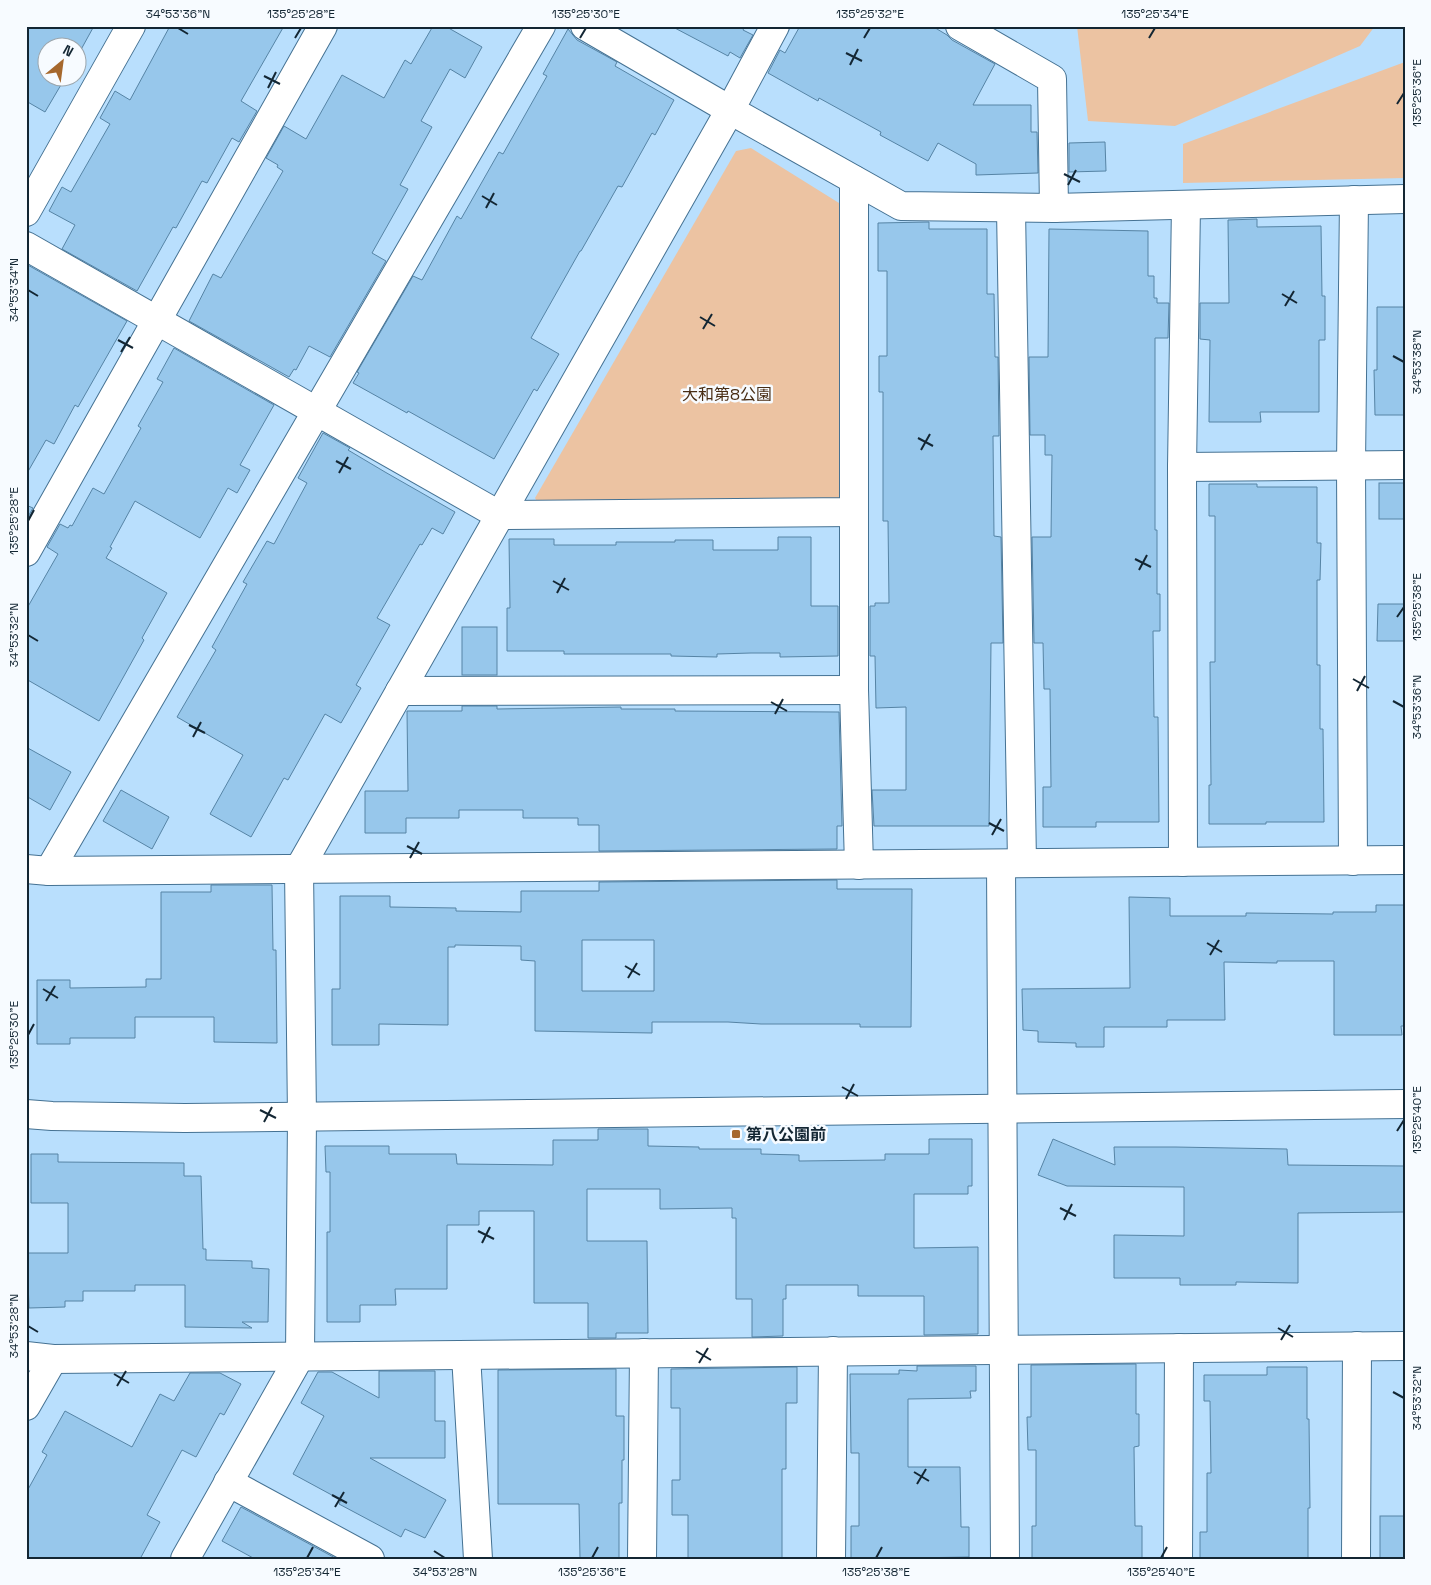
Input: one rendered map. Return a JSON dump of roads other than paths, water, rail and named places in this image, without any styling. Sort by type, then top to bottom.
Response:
[{"type":"street","points":[[26,212],[131,26]]},
{"type":"street","points":[[26,552],[323,26]]},
{"type":"street","points":[[38,870],[317,411],[541,26]]},
{"type":"street","points":[[585,26],[901,206],[1011,209],[1405,199]]},
{"type":"street","points":[[185,1559],[300,1356],[302,1117],[299,869],[730,110],[775,26]]},
{"type":"street","points":[[960,26],[1052,79],[1054,208]]},
{"type":"street","points":[[854,180],[854,690],[859,865]]},
{"type":"street","points":[[1353,861],[1351,466],[1354,200]]},
{"type":"street","points":[[1183,862],[1182,467],[1186,205]]},
{"type":"street","points":[[1006,1559],[1002,1108],[1011,863],[1011,209]]},
{"type":"street","points":[[26,246],[499,515],[854,512]]},
{"type":"street","points":[[1182,467],[1405,464]]},
{"type":"street","points":[[400,691],[854,690]]},
{"type":"street","points":[[38,870],[1405,860]]},
{"type":"street","points":[[26,1114],[185,1118],[1405,1104]]},
{"type":"street","points":[[1356,1559],[1357,1346]]},
{"type":"street","points":[[26,1356],[53,1359],[1405,1346]]},
{"type":"street","points":[[1178,1559],[1179,1348]]},
{"type":"street","points":[[831,1559],[833,1351]]},
{"type":"street","points":[[642,1559],[644,1354]]},
{"type":"street","points":[[466,1355],[478,1559]]},
{"type":"street","points":[[26,1406],[53,1359]]},
{"type":"street","points":[[228,1482],[370,1559]]},
{"type":"place","name":"第八公園前","points":[[736,1134]]},
{"type":"park label","name":"大和第8公園","points":[[727,394]]}]
